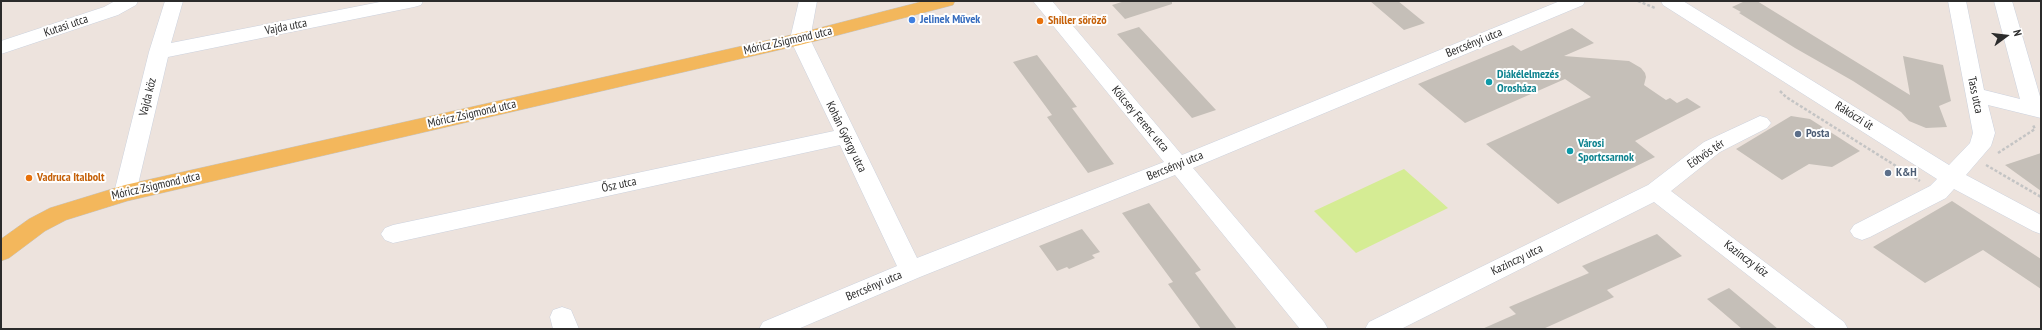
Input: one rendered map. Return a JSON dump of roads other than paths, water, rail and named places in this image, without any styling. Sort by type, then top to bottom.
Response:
[{"type":"main road","name":"Móricz Zsigmond utca","points":[[3,248],[37,225],[58,214],[124,193],[800,39],[946,1]]},
{"type":"street","name":"Kutasi utca","points":[[1,48],[111,11],[129,1]]},
{"type":"street","name":"Vajda köz","points":[[124,193],[159,52],[174,1]]},
{"type":"street","name":"Vajda utca","points":[[159,52],[414,1]]},
{"type":"street","points":[[800,39],[808,1]]},
{"type":"street","name":"Kölcsey Ferenc utca","points":[[1042,1],[1315,329]]},
{"type":"street","name":"Bercsényi utca","points":[[772,329],[911,270],[1179,165],[1576,1]]},
{"type":"street","name":"Rákóczi út","points":[[1670,1],[1951,177],[2041,225]]},
{"type":"street","name":"Tass utca","points":[[1862,231],[1938,192],[1980,146],[1984,133],[1975,95],[1957,1]]},
{"type":"street","points":[[2003,1],[2037,109]]},
{"type":"street","name":"Kohán György utca","points":[[800,39],[911,270]]},
{"type":"street","points":[[1975,95],[2037,109]]},
{"type":"street","name":"Eötvös tér","points":[[1656,190],[1712,147],[1760,123]]},
{"type":"street","name":"Ősz utca","points":[[393,234],[846,136]]},
{"type":"street","name":"Kazinczy utca","points":[[1378,329],[1656,190]]},
{"type":"street","name":"Kazinczy köz","points":[[1656,190],[1835,329]]},
{"type":"place","name":"Jelinek Művek","points":[[912,20]]},
{"type":"place","name":"Shiller söröző","points":[[1040,21]]},
{"type":"place","name":"Diákélelmezés Orosháza","points":[[1489,82]]},
{"type":"place","name":"Posta","points":[[1798,134]]},
{"type":"place","name":"Városi Sportcsarnok","points":[[1570,151]]},
{"type":"place","name":"K&H","points":[[1888,173]]},
{"type":"place","name":"Vadruca Italbolt","points":[[29,178]]}]
